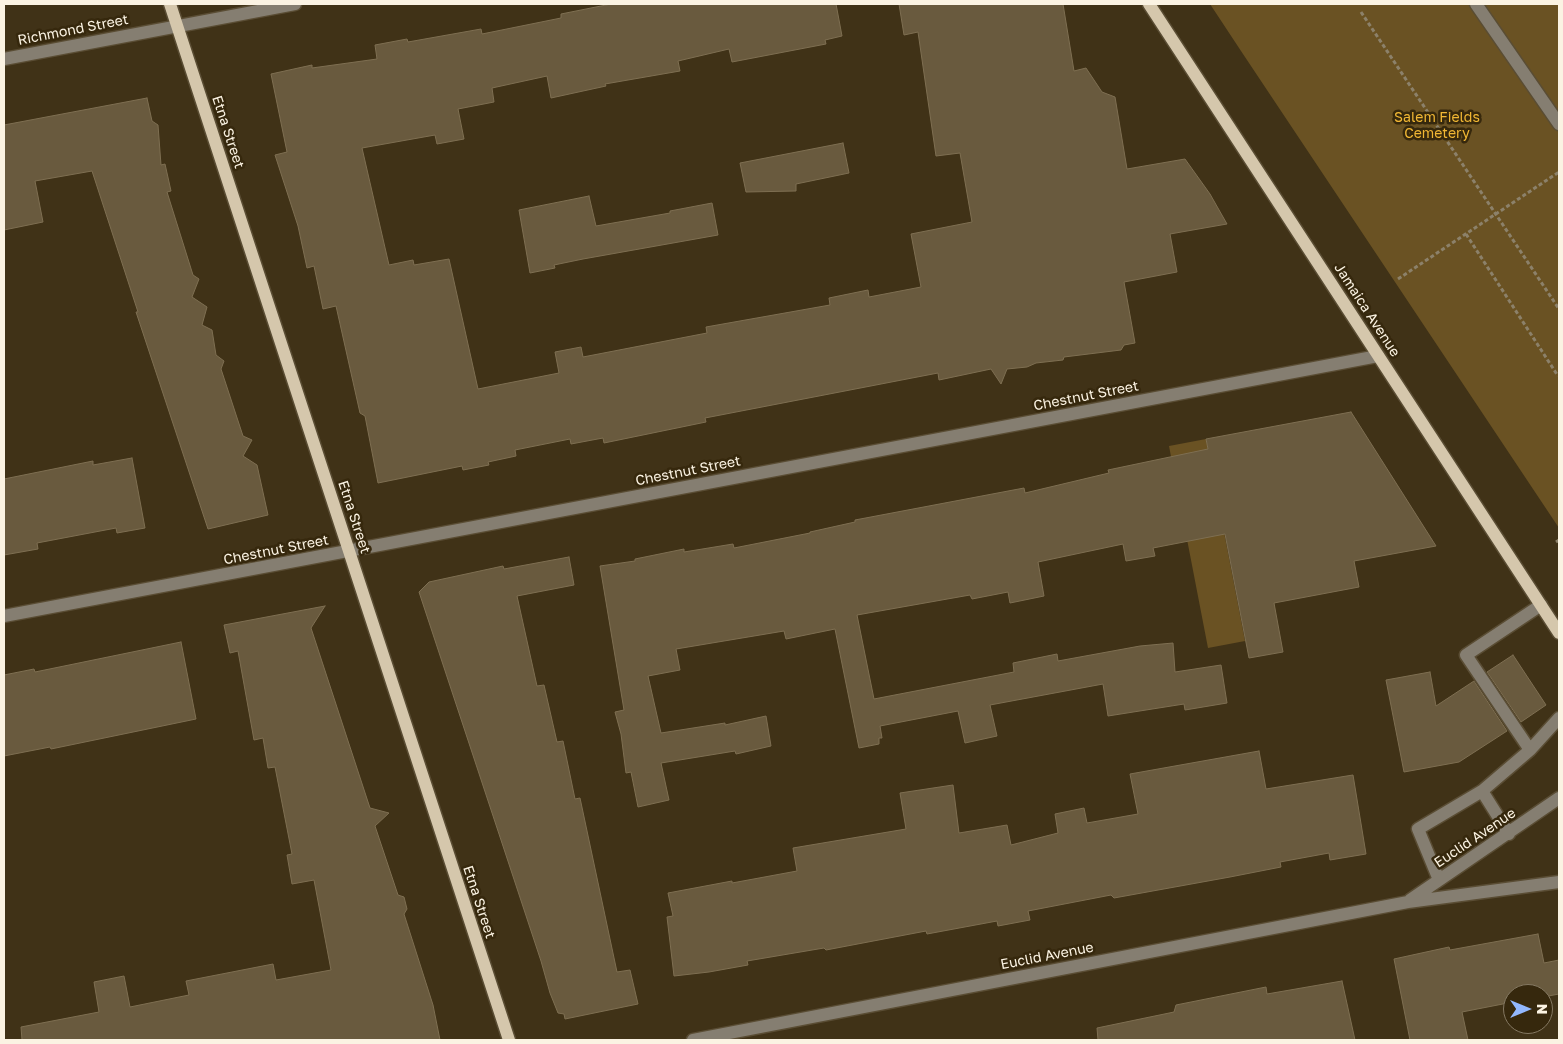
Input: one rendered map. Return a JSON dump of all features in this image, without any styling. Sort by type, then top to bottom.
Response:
[{"type":"main road","name":"Etna Street","points":[[170,4],[509,1040]]},
{"type":"main road","name":"Jamaica Avenue","points":[[1149,4],[1559,633]]},
{"type":"street","name":"Richmond Street","points":[[4,59],[295,4]]},
{"type":"street","points":[[1476,4],[1559,124]]},
{"type":"street","name":"Chestnut Street","points":[[4,616],[1378,356]]},
{"type":"street","points":[[1530,750],[1466,655],[1541,605]]},
{"type":"street","points":[[1440,880],[1418,829],[1482,791],[1530,750],[1559,718]]},
{"type":"street","points":[[1482,791],[1508,834]]},
{"type":"street","name":"Euclid Avenue","points":[[1408,902],[1559,798]]},
{"type":"street","name":"Euclid Avenue","points":[[693,1040],[1408,902],[1559,882]]},
{"type":"path","points":[[1361,12],[1559,309]]},
{"type":"path","points":[[1398,279],[1559,172]]},
{"type":"path","points":[[1466,234],[1558,376]]},
{"type":"green space","name":"Salem Fields Cemetery","points":[[1210,4],[1559,4],[1559,528],[1241,51]]},
{"type":"green space","points":[[1206,439],[1245,641],[1208,648],[1169,446]]},
{"type":"building","points":[[611,4],[836,4],[842,36],[825,40],[826,44],[732,62],[729,49],[678,61],[680,71],[605,84],[606,86],[551,98],[547,76],[492,88],[494,102],[458,109],[464,139],[437,144],[435,135],[362,148],[389,265],[413,260],[414,265],[449,259],[478,389],[559,373],[555,352],[581,347],[583,357],[707,333],[706,327],[830,305],[829,298],[868,290],[869,297],[921,287],[911,234],[972,222],[960,153],[936,156],[918,32],[904,35],[899,4],[1063,4],[1074,71],[1086,68],[1102,92],[1115,97],[1127,169],[1185,159],[1210,194],[1227,224],[1170,234],[1177,272],[1124,282],[1135,343],[1124,345],[1121,350],[1064,357],[1063,360],[1007,369],[1001,384],[991,369],[939,380],[938,373],[705,418],[706,422],[604,443],[603,438],[571,444],[570,439],[515,450],[516,456],[488,462],[489,465],[463,470],[462,466],[378,483],[365,416],[360,413],[336,306],[323,309],[314,266],[307,268],[298,226],[275,155],[287,152],[271,74],[312,65],[312,68],[377,59],[375,45],[407,39],[408,42],[481,29],[482,34],[561,18],[561,14]]},
{"type":"building","points":[[147,98],[152,121],[158,125],[161,165],[165,164],[171,191],[167,192],[193,275],[199,279],[192,297],[207,307],[202,325],[212,330],[216,355],[224,361],[221,369],[243,436],[252,440],[243,456],[257,465],[268,515],[208,529],[136,312],[138,312],[92,171],[35,181],[43,222],[4,230],[4,125]]},
{"type":"building","points":[[843,143],[849,173],[796,184],[796,191],[746,192],[740,163]]},
{"type":"building","points":[[589,196],[596,226],[670,213],[670,211],[712,203],[718,235],[583,259],[554,265],[555,268],[530,273],[519,210]]},
{"type":"building","points":[[1351,412],[1436,546],[1354,561],[1359,587],[1274,603],[1283,652],[1249,658],[1225,534],[1153,548],[1155,556],[1126,561],[1123,544],[1038,562],[1044,596],[1010,603],[1008,592],[972,599],[970,595],[857,615],[874,699],[1014,672],[1013,663],[1057,654],[1058,661],[1140,646],[1173,643],[1175,672],[1221,665],[1227,703],[1185,710],[1184,704],[1108,716],[1103,684],[990,705],[997,736],[965,743],[958,711],[880,726],[882,738],[879,738],[879,744],[859,748],[835,629],[786,639],[784,631],[676,649],[680,670],[648,676],[661,733],[725,723],[725,725],[766,716],[771,746],[736,754],[735,751],[661,763],[669,800],[638,807],[631,772],[626,773],[621,734],[615,712],[624,710],[600,566],[635,561],[635,559],[684,549],[684,552],[733,544],[734,548],[810,533],[855,522],[855,520],[1024,488],[1025,493],[1109,473],[1108,470],[1208,449],[1206,439]]},
{"type":"building","points":[[132,458],[145,528],[117,533],[116,528],[37,543],[38,549],[4,555],[4,479],[93,461],[93,465]]},
{"type":"building","points":[[569,557],[574,585],[517,596],[537,686],[544,685],[557,742],[563,741],[575,799],[580,798],[617,972],[630,970],[638,1004],[565,1019],[564,1014],[558,1013],[550,993],[419,592],[429,582],[503,566],[504,569]]},
{"type":"building","points":[[325,606],[311,628],[370,808],[389,813],[375,826],[398,895],[404,897],[407,909],[404,914],[433,1005],[440,1040],[22,1040],[21,1027],[99,1012],[94,982],[124,976],[130,1007],[189,995],[186,981],[273,964],[276,980],[331,970],[314,880],[292,884],[287,855],[292,854],[275,767],[268,768],[263,738],[254,740],[238,651],[230,653],[224,625]]},
{"type":"building","points":[[181,642],[196,719],[51,749],[50,747],[4,756],[4,675],[34,669],[35,672]]},
{"type":"building","points":[[1513,655],[1546,705],[1521,722],[1487,672]]},
{"type":"building","points":[[1430,672],[1436,706],[1474,681],[1507,731],[1459,762],[1404,772],[1386,680]]},
{"type":"building","points":[[1259,751],[1266,789],[1353,775],[1366,854],[1330,860],[1329,853],[1280,862],[1281,867],[1230,877],[1114,898],[1111,895],[1028,911],[1030,920],[998,926],[997,921],[927,934],[926,931],[826,950],[824,948],[747,961],[748,965],[709,972],[674,976],[667,917],[673,916],[668,893],[797,871],[793,848],[906,829],[900,793],[953,785],[959,833],[1007,825],[1011,845],[1058,833],[1055,814],[1084,808],[1087,823],[1138,814],[1130,774]]},
{"type":"building","points":[[1538,934],[1544,963],[1559,960],[1559,994],[1553,995],[1553,984],[1503,984],[1503,1004],[1462,1012],[1468,1040],[1410,1040],[1394,959],[1449,947],[1450,950]]},
{"type":"building","points":[[1342,981],[1355,1040],[1098,1040],[1097,1028],[1174,1012],[1176,1005],[1266,987],[1267,994]]}]
